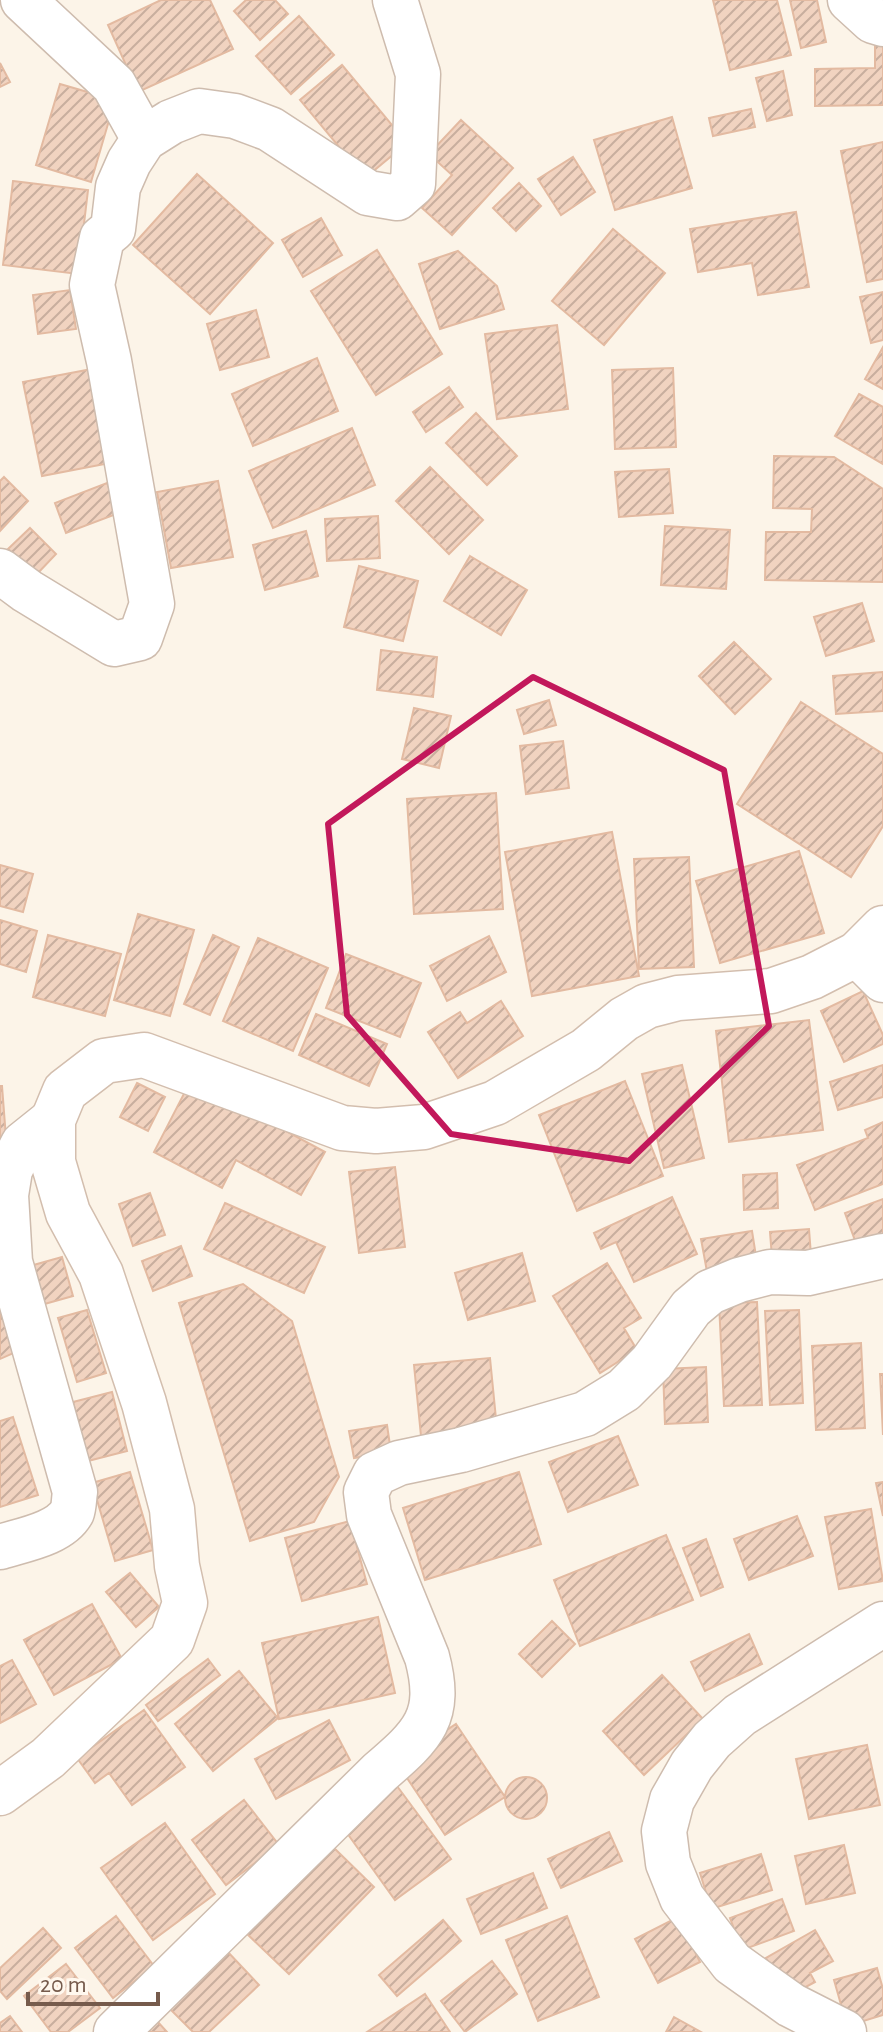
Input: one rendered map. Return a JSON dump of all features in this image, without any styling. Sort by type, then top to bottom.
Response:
[{"type":"street","points":[[23,0],[114,85],[144,139]]},
{"type":"street","points":[[0,571],[114,644],[140,638],[152,604],[112,376],[92,285],[102,238],[113,229],[118,187],[144,139],[171,122],[199,111],[235,116],[270,129],[368,193],[397,198],[413,184],[418,74],[395,0]]},
{"type":"street","points":[[850,0],[873,21],[883,24]]},
{"type":"street","points":[[0,1793],[48,1758],[172,1640],[185,1603],[177,1566],[172,1509],[144,1403],[101,1274],[68,1213],[53,1162],[53,1120],[65,1091],[104,1061],[144,1055],[342,1128],[376,1131],[424,1127],[495,1103],[586,1050],[624,1019],[647,1006],[678,998],[771,991],[874,954]]},
{"type":"street","points":[[0,1547],[43,1533],[62,1522],[72,1511],[75,1492],[10,1262],[6,1195],[10,1170],[23,1144],[53,1120]]},
{"type":"street","points":[[116,2032],[380,1772],[415,1742],[430,1715],[433,1679],[427,1657],[369,1515],[366,1492],[375,1474],[399,1463],[474,1446],[585,1414],[624,1390],[652,1362],[691,1308],[710,1292],[770,1272],[808,1273],[883,1256]]},
{"type":"street","points":[[844,2032],[791,2005],[732,1963],[682,1898],[668,1863],[664,1831],[672,1800],[692,1765],[712,1740],[740,1715],[883,1624]]},
{"type":"highlighted area","points":[[533,677],[724,770],[769,1026],[629,1161],[451,1134],[347,1015],[328,824]]},
{"type":"building","points":[[161,0],[210,0],[233,49],[138,92],[108,25]]},
{"type":"building","points":[[246,0],[275,0],[288,14],[260,40],[234,11]]},
{"type":"building","points":[[713,0],[777,0],[791,55],[730,70]]},
{"type":"building","points":[[790,0],[817,0],[826,42],[801,48]]},
{"type":"building","points":[[299,16],[334,55],[291,94],[256,56]]},
{"type":"building","points":[[875,45],[883,45],[883,105],[815,106],[815,69],[875,68]]},
{"type":"building","points":[[0,63],[10,82],[0,87]]},
{"type":"building","points":[[342,65],[407,143],[365,178],[300,100]]},
{"type":"building","points":[[783,71],[792,115],[767,121],[756,78]]},
{"type":"building","points":[[60,84],[115,100],[91,182],[36,165]]},
{"type":"building","points":[[751,109],[755,127],[713,136],[709,118]]},
{"type":"building","points":[[672,117],[692,188],[615,210],[594,140]]},
{"type":"building","points":[[461,120],[513,168],[452,235],[422,208],[452,175],[429,154]]},
{"type":"building","points":[[883,142],[883,279],[867,282],[841,151]]},
{"type":"building","points":[[573,157],[595,192],[561,215],[538,179]]},
{"type":"building","points":[[197,174],[273,243],[210,314],[133,245]]},
{"type":"building","points":[[13,181],[88,190],[78,274],[3,265]]},
{"type":"building","points":[[519,183],[541,206],[516,231],[493,208]]},
{"type":"building","points":[[796,212],[809,287],[758,295],[752,263],[698,272],[690,229]]},
{"type":"building","points":[[321,218],[342,255],[303,277],[282,240]]},
{"type":"building","points":[[613,229],[665,273],[604,345],[552,301]]},
{"type":"building","points":[[377,250],[442,354],[376,395],[311,291]]},
{"type":"building","points":[[458,251],[497,286],[504,309],[440,329],[419,264]]},
{"type":"building","points":[[70,290],[76,329],[38,334],[33,295]]},
{"type":"building","points":[[883,292],[883,340],[871,343],[860,297]]},
{"type":"building","points":[[256,310],[269,357],[220,370],[207,324]]},
{"type":"building","points":[[557,325],[568,409],[497,419],[485,334]]},
{"type":"building","points":[[883,347],[883,389],[865,379]]},
{"type":"building","points":[[317,358],[338,411],[253,446],[232,394]]},
{"type":"building","points":[[673,368],[676,447],[615,449],[612,370]]},
{"type":"building","points":[[92,369],[110,463],[42,476],[23,382]]},
{"type":"building","points":[[449,387],[463,407],[426,432],[413,412]]},
{"type":"building","points":[[859,394],[883,407],[883,464],[835,436]]},
{"type":"building","points":[[476,413],[517,456],[487,485],[446,443]]},
{"type":"building","points":[[352,428],[375,485],[273,528],[249,471]]},
{"type":"building","points":[[774,456],[834,457],[883,489],[883,582],[765,580],[766,532],[811,532],[812,509],[773,508]]},
{"type":"building","points":[[430,467],[483,520],[449,554],[396,501]]},
{"type":"building","points":[[669,469],[673,513],[619,517],[615,472]]},
{"type":"building","points":[[4,477],[28,501],[0,531],[0,481]]},
{"type":"building","points":[[218,481],[233,557],[171,568],[157,492]]},
{"type":"building","points":[[107,483],[119,513],[66,533],[55,503]]},
{"type":"building","points":[[378,516],[380,558],[327,561],[325,519]]},
{"type":"building","points":[[665,526],[730,530],[726,589],[661,585]]},
{"type":"building","points":[[30,528],[56,554],[36,575],[8,549]]},
{"type":"building","points":[[306,531],[318,576],[265,590],[253,545]]},
{"type":"building","points":[[470,556],[527,590],[501,635],[444,601]]},
{"type":"building","points":[[359,566],[418,581],[403,641],[344,627]]},
{"type":"building","points":[[862,603],[874,641],[826,656],[814,617]]},
{"type":"building","points":[[734,642],[771,679],[735,714],[699,676]]},
{"type":"building","points":[[381,650],[437,657],[433,697],[377,690]]},
{"type":"building","points":[[883,672],[883,711],[836,714],[833,676]]},
{"type":"building","points":[[549,700],[556,725],[524,734],[517,710]]},
{"type":"building","points":[[801,702],[883,754],[883,826],[851,877],[737,804]]},
{"type":"building","points":[[414,708],[451,716],[439,768],[402,759]]},
{"type":"building","points":[[563,741],[569,788],[526,794],[520,746]]},
{"type":"building","points":[[496,793],[503,909],[414,914],[407,799]]},
{"type":"building","points":[[612,832],[639,976],[532,996],[505,852]]},
{"type":"building","points":[[799,851],[824,933],[720,963],[696,881]]},
{"type":"building","points":[[689,857],[694,967],[639,969],[634,859]]},
{"type":"building","points":[[0,865],[33,874],[23,912],[0,906]]},
{"type":"building","points":[[138,914],[194,930],[170,1016],[114,1000]]},
{"type":"building","points":[[0,920],[37,931],[26,972],[0,964]]},
{"type":"building","points":[[48,935],[121,954],[105,1016],[33,997]]},
{"type":"building","points":[[213,935],[239,947],[210,1015],[184,1004]]},
{"type":"building","points":[[489,936],[506,972],[447,1001],[430,966]]},
{"type":"building","points":[[258,938],[328,968],[293,1051],[223,1021]]},
{"type":"building","points":[[346,954],[421,983],[400,1037],[326,1008]]},
{"type":"building","points":[[863,991],[883,1035],[883,1044],[844,1062],[821,1011]]},
{"type":"building","points":[[501,1001],[523,1036],[458,1078],[428,1032],[460,1012],[467,1023]]},
{"type":"building","points":[[316,1014],[387,1044],[369,1086],[299,1055]]},
{"type":"building","points":[[809,1020],[823,1130],[729,1142],[716,1031]]},
{"type":"building","points":[[682,1065],[704,1158],[664,1168],[642,1074]]},
{"type":"building","points":[[883,1065],[883,1097],[838,1110],[830,1082]]},
{"type":"building","points":[[191,1080],[325,1152],[301,1195],[236,1160],[222,1188],[154,1152]]},
{"type":"building","points":[[625,1081],[663,1176],[577,1211],[539,1115]]},
{"type":"building","points":[[137,1083],[165,1097],[148,1131],[120,1117]]},
{"type":"building","points":[[0,1086],[7,1151],[0,1152]]},
{"type":"building","points":[[883,1122],[883,1184],[815,1210],[797,1165],[868,1138],[865,1130]]},
{"type":"building","points":[[395,1167],[405,1247],[359,1253],[349,1172]]},
{"type":"building","points":[[777,1173],[778,1208],[744,1210],[743,1175]]},
{"type":"building","points":[[150,1193],[165,1235],[133,1246],[119,1204]]},
{"type":"building","points":[[672,1197],[697,1254],[634,1282],[616,1242],[601,1249],[594,1233]]},
{"type":"building","points":[[883,1199],[883,1237],[857,1246],[845,1213]]},
{"type":"building","points":[[225,1203],[325,1247],[304,1293],[204,1249]]},
{"type":"building","points":[[809,1229],[811,1255],[772,1258],[770,1232]]},
{"type":"building","points":[[752,1231],[758,1269],[708,1277],[701,1239]]},
{"type":"building","points":[[181,1246],[192,1276],[153,1291],[142,1261]]},
{"type":"building","points":[[522,1253],[535,1301],[468,1320],[455,1273]]},
{"type":"building","points":[[62,1257],[73,1296],[41,1305],[30,1266]]},
{"type":"building","points":[[607,1263],[641,1318],[624,1328],[637,1350],[600,1373],[553,1296]]},
{"type":"building","points":[[0,1264],[34,1344],[0,1359]]},
{"type":"building","points":[[243,1284],[292,1321],[339,1477],[314,1522],[250,1541],[179,1303]]},
{"type":"building","points":[[757,1302],[762,1405],[724,1406],[719,1303]]},
{"type":"building","points":[[87,1310],[106,1373],[77,1382],[58,1318]]},
{"type":"building","points":[[799,1310],[803,1403],[770,1405],[765,1311]]},
{"type":"building","points":[[861,1343],[865,1428],[816,1430],[812,1346]]},
{"type":"building","points":[[490,1358],[497,1429],[421,1436],[414,1365]]},
{"type":"building","points":[[706,1367],[708,1422],[665,1424],[663,1369]]},
{"type":"building","points":[[880,1374],[883,1374],[883,1435]]},
{"type":"building","points":[[112,1392],[127,1451],[88,1461],[73,1402]]},
{"type":"building","points":[[13,1417],[38,1495],[0,1507],[0,1421]]},
{"type":"building","points":[[387,1425],[391,1452],[354,1458],[349,1431]]},
{"type":"building","points":[[618,1436],[638,1485],[568,1512],[549,1462]]},
{"type":"building","points":[[130,1472],[153,1550],[115,1561],[92,1483]]},
{"type":"building","points":[[519,1472],[541,1544],[425,1580],[403,1508]]},
{"type":"building","points":[[883,1482],[883,1516],[876,1483]]},
{"type":"building","points":[[871,1509],[883,1581],[839,1589],[825,1517]]},
{"type":"building","points":[[797,1516],[813,1556],[749,1580],[734,1539]]},
{"type":"building","points":[[350,1521],[367,1584],[302,1601],[285,1538]]},
{"type":"building","points":[[666,1535],[693,1600],[580,1646],[554,1580]]},
{"type":"building","points":[[706,1539],[723,1587],[701,1596],[683,1548]]},
{"type":"building","points":[[130,1573],[159,1607],[136,1627],[106,1592]]},
{"type":"building","points":[[92,1604],[122,1659],[54,1695],[24,1640]]},
{"type":"building","points":[[378,1617],[395,1693],[279,1719],[262,1643]]},
{"type":"building","points":[[552,1621],[575,1644],[542,1677],[519,1654]]},
{"type":"building","points":[[749,1634],[762,1664],[705,1691],[691,1662]]},
{"type":"building","points":[[208,1659],[220,1675],[158,1721],[146,1705]]},
{"type":"building","points":[[12,1660],[36,1704],[0,1723],[0,1666]]},
{"type":"building","points":[[239,1671],[278,1718],[213,1771],[175,1724]]},
{"type":"building","points":[[662,1675],[703,1719],[644,1775],[603,1731]]},
{"type":"building","points":[[144,1710],[185,1767],[132,1805],[109,1773],[95,1783],[77,1758]]},
{"type":"building","points":[[329,1720],[350,1760],[276,1799],[255,1759]]},
{"type":"building","points":[[456,1724],[505,1797],[445,1835],[397,1763]]},
{"type":"building","points":[[867,1745],[880,1805],[809,1819],[796,1759]]},
{"type":"building","points":[[526,1777],[541,1783],[547,1798],[541,1813],[526,1819],[511,1813],[505,1798],[511,1783]]},
{"type":"building","points":[[397,1786],[451,1859],[395,1900],[342,1826]]},
{"type":"building","points":[[244,1800],[279,1845],[226,1885],[192,1840]]},
{"type":"building","points":[[165,1823],[215,1894],[153,1940],[101,1868]]},
{"type":"building","points":[[609,1832],[622,1861],[561,1888],[548,1859]]},
{"type":"building","points":[[331,1845],[374,1887],[289,1974],[245,1932]]},
{"type":"building","points":[[844,1845],[855,1893],[806,1904],[795,1856]]},
{"type":"building","points":[[761,1854],[772,1890],[711,1909],[700,1873]]},
{"type":"building","points":[[533,1873],[547,1908],[481,1934],[467,1899]]},
{"type":"building","points":[[782,1899],[794,1931],[742,1950],[730,1918]]},
{"type":"building","points":[[116,1916],[154,1966],[113,1998],[75,1948]]},
{"type":"building","points":[[567,1916],[599,1997],[538,2021],[506,1940]]},
{"type":"building","points":[[678,1917],[700,1962],[658,1983],[635,1939]]},
{"type":"building","points":[[443,1920],[461,1941],[397,1996],[379,1975]]},
{"type":"building","points":[[43,1928],[61,1948],[7,1999],[0,1991],[0,1968]]},
{"type":"building","points":[[815,1930],[833,1961],[810,1973],[815,1982],[787,1997],[766,1958]]},
{"type":"building","points":[[226,1950],[259,1985],[209,2032],[193,2032],[167,2006]]},
{"type":"building","points":[[492,1961],[517,1994],[465,2032],[441,2001]]},
{"type":"building","points":[[66,1964],[100,2008],[68,2032],[51,2032],[24,1996]]},
{"type":"building","points":[[877,1968],[883,1989],[883,2015],[847,2026],[834,1980]]},
{"type":"building","points":[[425,1994],[450,2032],[367,2032]]},
{"type":"building","points":[[10,2016],[22,2032],[0,2032],[0,2023]]},
{"type":"building","points":[[674,2017],[701,2032],[666,2032]]},
{"type":"building","points":[[157,2021],[167,2032],[144,2032]]}]
